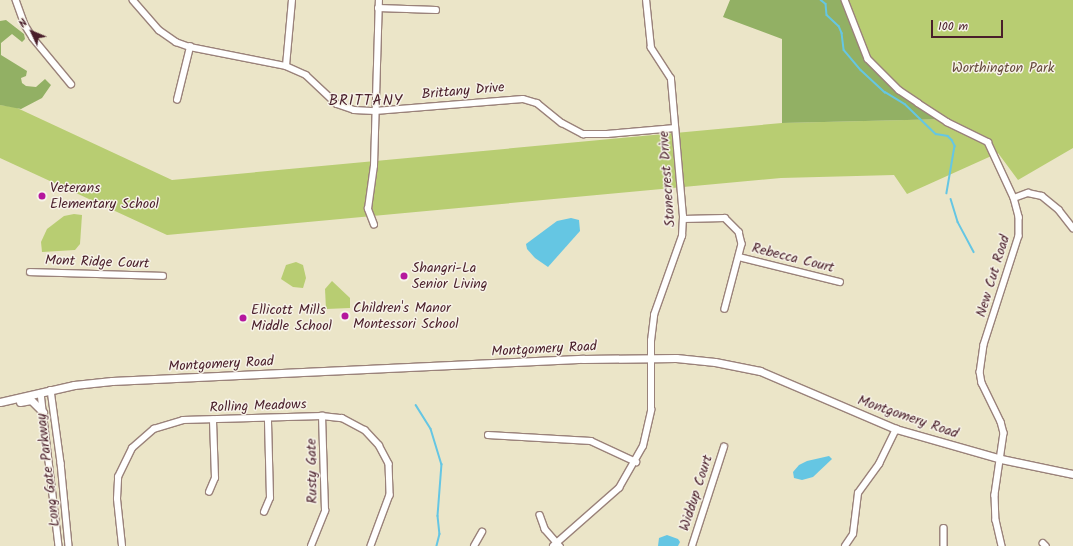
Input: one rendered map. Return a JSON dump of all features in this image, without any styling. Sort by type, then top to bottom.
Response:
[{"type":"main road","name":"Montgomery Road","points":[[0,402],[51,390],[112,381],[651,358],[715,362],[760,371],[896,429],[1001,459],[1073,474]]},
{"type":"main road","points":[[0,406],[31,400],[43,412]]},
{"type":"street","points":[[16,0],[25,25],[33,38],[71,84]]},
{"type":"street","name":"Brittany Drive","points":[[134,0],[159,30],[176,42],[190,47],[286,66],[306,75],[328,97],[345,108],[375,111],[518,98],[537,103],[562,123],[583,134],[607,134],[675,128]]},
{"type":"street","points":[[286,66],[292,0]]},
{"type":"street","points":[[374,225],[368,209],[374,166],[378,0]]},
{"type":"street","name":"Stonecrest Drive","points":[[557,545],[613,494],[636,462],[648,430],[651,410],[651,358],[654,315],[680,244],[683,219],[671,79],[667,68],[651,48],[646,0]]},
{"type":"street","name":"New Cut Road","points":[[845,0],[868,59],[899,90],[947,122],[988,142],[1014,198],[1019,217],[1019,236],[981,357],[982,383],[1001,422],[1004,433],[1001,459],[996,480],[995,507],[1002,546]]},
{"type":"street","points":[[378,8],[436,10]]},
{"type":"street","points":[[177,100],[190,47]]},
{"type":"street","points":[[1014,198],[1028,193],[1042,196],[1059,210],[1073,228]]},
{"type":"street","points":[[683,219],[717,216],[731,222],[741,238],[739,258],[725,310]]},
{"type":"street","name":"Rebecca Court","points":[[739,258],[840,282]]},
{"type":"street","name":"Mont Ridge Court","points":[[30,272],[163,276]]},
{"type":"street","name":"Long Gate Parkway","points":[[51,390],[61,463],[69,546]]},
{"type":"street","name":"Long Gate Parkway","points":[[41,393],[59,546]]},
{"type":"street","name":"Rolling Meadows","points":[[122,546],[117,483],[122,465],[132,448],[146,434],[163,425],[183,420],[268,419],[322,416],[342,418],[357,425],[372,437],[385,454],[391,475],[390,495],[371,546]]},
{"type":"street","name":"Rusty Gate","points":[[311,546],[325,511],[322,416]]},
{"type":"street","points":[[264,512],[270,498],[268,419]]},
{"type":"street","points":[[209,492],[214,478],[213,420]]},
{"type":"street","points":[[844,546],[853,534],[858,493],[879,464],[896,429]]},
{"type":"street","points":[[488,435],[591,441],[636,462]]},
{"type":"street","name":"Widdup Court","points":[[692,546],[724,447]]},
{"type":"street","points":[[540,515],[545,529],[557,545]]},
{"type":"street","points":[[944,528],[944,546]]},
{"type":"street","points":[[474,546],[482,532]]},
{"type":"green space","points":[[730,0],[848,0],[871,57],[901,87],[948,119],[782,123],[782,39],[723,17]]},
{"type":"green space","name":"Worthington Park","points":[[848,0],[1073,0],[1073,148],[1018,180],[998,153],[907,194],[894,175],[781,178],[167,235],[0,158],[0,105],[15,107],[172,180],[782,123],[947,119],[901,87],[871,57]]},
{"type":"green space","points":[[6,20],[24,34],[25,39],[22,42],[12,34],[1,43],[1,55],[27,71],[26,76],[21,78],[22,83],[26,86],[36,87],[45,79],[51,85],[42,98],[21,109],[0,105],[0,21]]},
{"type":"green space","points":[[74,214],[82,215],[80,244],[75,250],[42,252],[41,242],[47,229],[64,216]]},
{"type":"green space","points":[[296,262],[303,265],[306,278],[303,288],[293,287],[281,279],[286,265]]},
{"type":"green space","points":[[332,281],[350,298],[350,308],[326,309],[325,289]]},
{"type":"water","points":[[571,218],[579,220],[580,231],[548,267],[535,258],[527,249],[526,244],[557,221]]},
{"type":"water","points":[[829,456],[832,459],[813,477],[802,480],[794,478],[793,472],[799,465],[807,461]]},
{"type":"water","points":[[667,535],[678,539],[680,542],[678,546],[658,546],[659,538]]},
{"type":"waterway","points":[[821,0],[826,4],[827,15],[839,26],[842,33],[844,50],[861,70],[885,92],[905,104],[936,134],[948,136],[952,140],[955,146],[947,193]]},
{"type":"waterway","points":[[951,199],[958,222],[974,252]]},
{"type":"waterway","points":[[416,405],[431,429],[442,464],[438,516],[440,534],[437,546]]},
{"type":"place","name":"Veterans Elementary School","points":[[42,196]]},
{"type":"place","name":"Shangri-La Senior Living","points":[[404,276]]},
{"type":"place","name":"Children's Manor Montessori School","points":[[345,316]]},
{"type":"place","name":"Ellicott Mills Middle School","points":[[243,318]]},
{"type":"district","name":"BRITTANY","points":[[366,102]]}]
